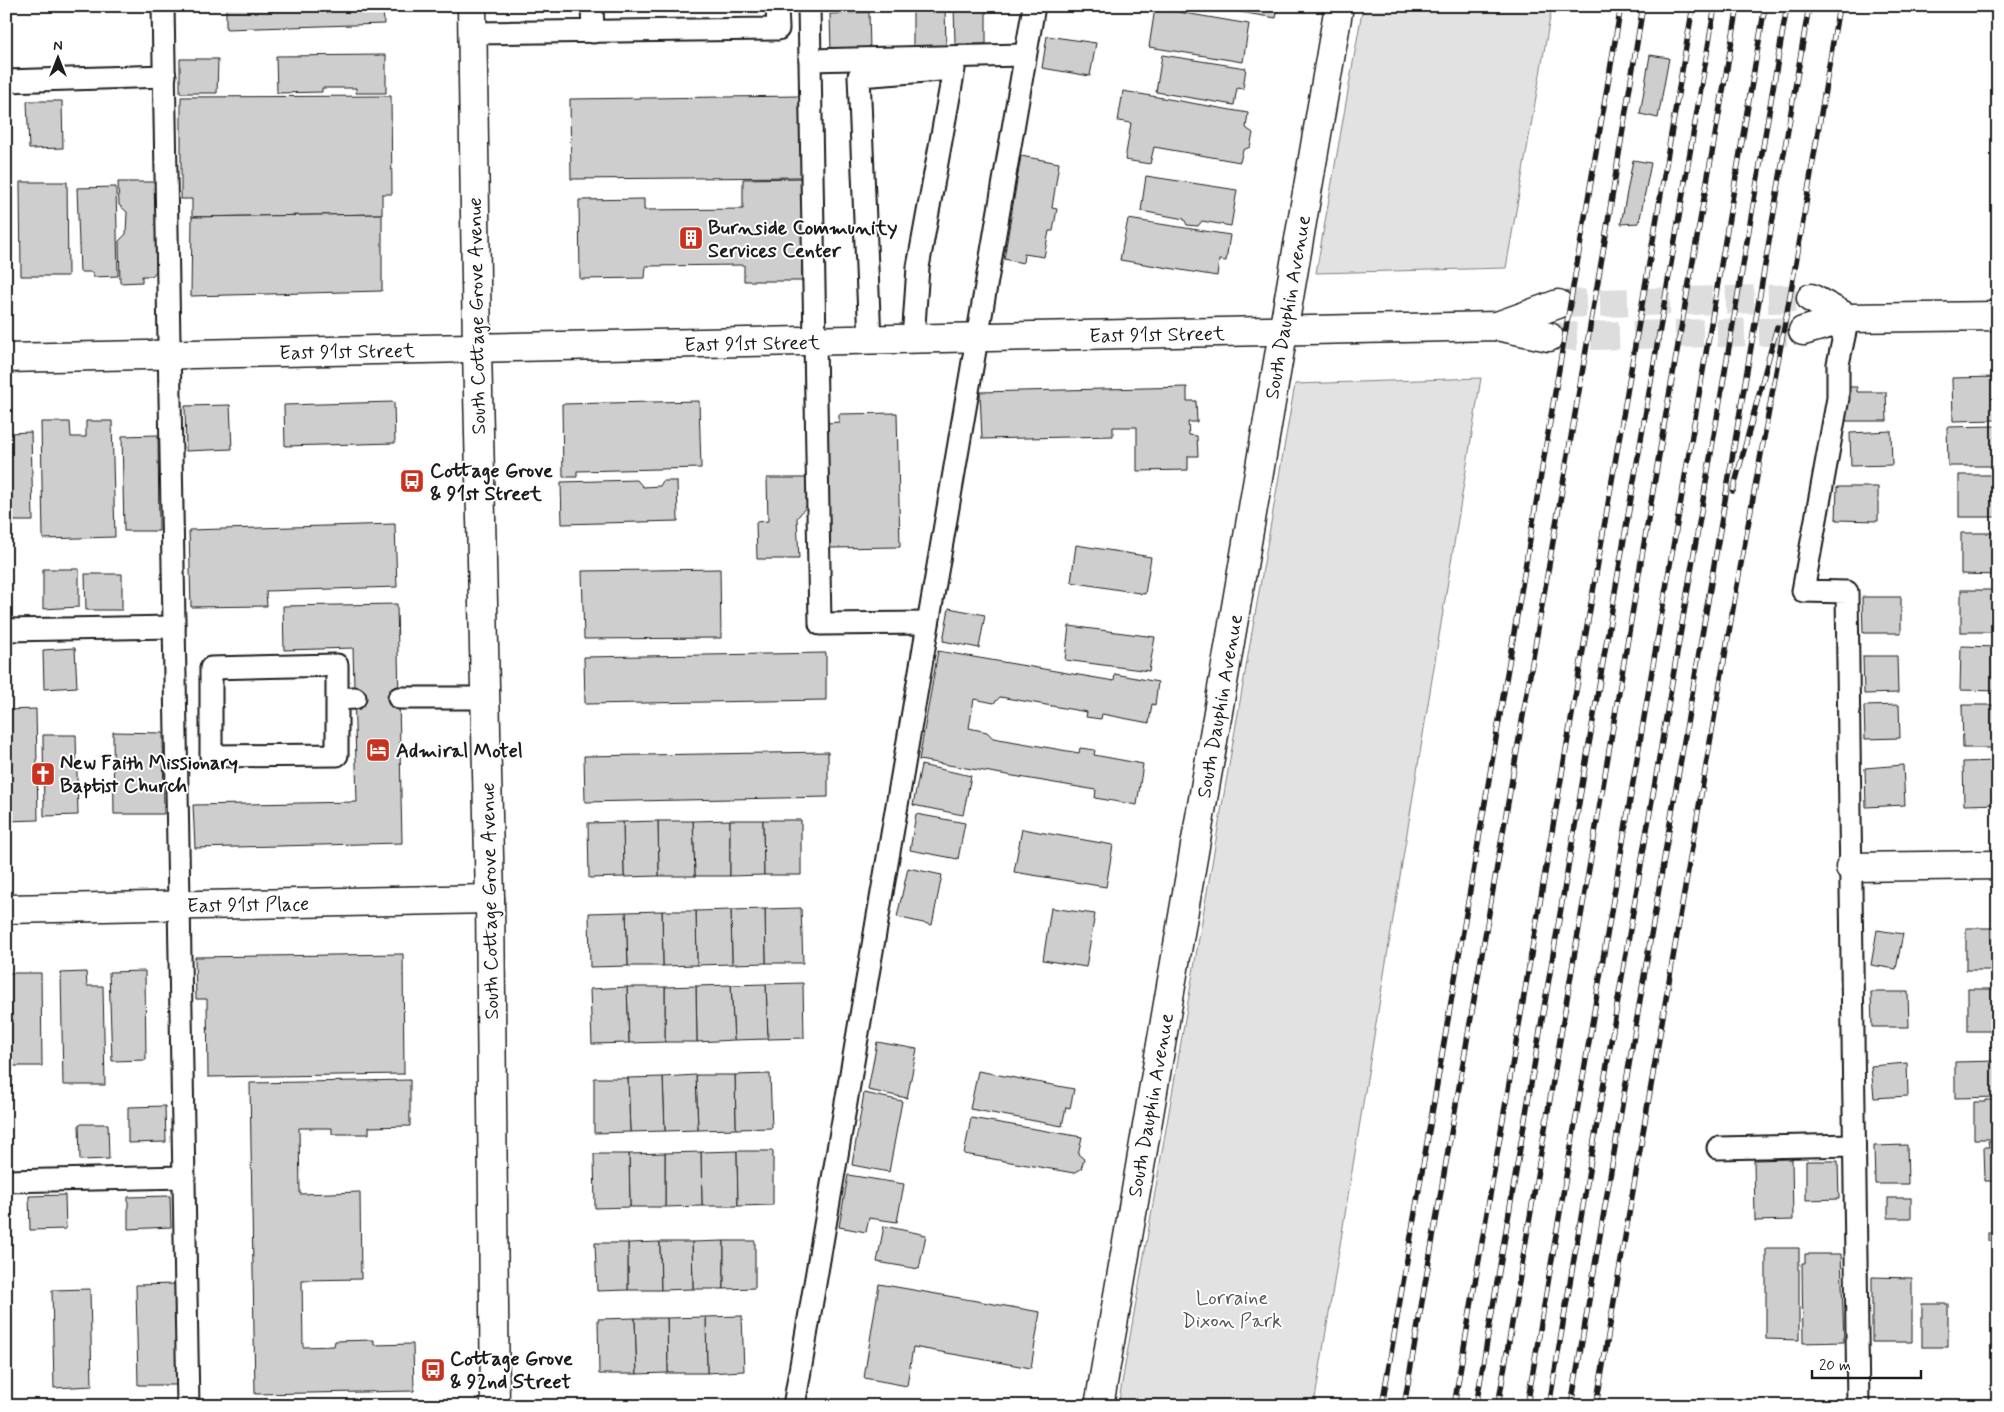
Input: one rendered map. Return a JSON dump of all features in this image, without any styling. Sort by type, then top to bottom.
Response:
[{"type":"street","name":"South Cottage Grove Avenue","points":[[472,6],[477,349],[490,899],[495,1406]]},
{"type":"street","name":"South Dauphin Avenue","points":[[1099,1406],[1339,6]]},
{"type":"street","points":[[1811,298],[1848,318]]},
{"type":"street","name":"East 91st Street","points":[[1497,326],[1558,304]]},
{"type":"street","points":[[1803,331],[1848,318],[1998,316]]},
{"type":"street","name":"East 91st Street","points":[[6,358],[1497,326],[1549,337]]},
{"type":"street","points":[[1850,867],[1998,865]]},
{"type":"street","name":"East 91st Place","points":[[6,909],[490,899]]},
{"type":"lane","points":[[163,6],[188,1406]]},
{"type":"lane","points":[[592,6],[593,32]]},
{"type":"lane","points":[[472,33],[778,29],[777,6]]},
{"type":"lane","points":[[809,6],[820,624],[928,622]]},
{"type":"lane","points":[[794,1406],[1034,6]]},
{"type":"lane","points":[[810,60],[1026,54]]},
{"type":"lane","points":[[870,340],[859,76],[954,69],[918,267],[913,340]]},
{"type":"lane","points":[[6,81],[164,76]]},
{"type":"lane","points":[[1848,318],[1838,364],[1838,398],[1803,590],[1847,592],[1858,1406]]},
{"type":"lane","points":[[6,630],[174,627]]},
{"type":"lane","points":[[337,665],[346,699],[337,755],[211,756],[211,668],[337,665]]},
{"type":"lane","points":[[399,698],[485,698]]},
{"type":"lane","points":[[1718,1148],[1854,1145]]},
{"type":"lane","points":[[6,1181],[184,1177]]},
{"type":"green space","points":[[1363,6],[1552,6],[1506,268],[1316,273]]},
{"type":"green space","name":"Lorraine Dixon Park","points":[[1481,378],[1314,1405],[1118,1406],[1295,384]]},
{"type":"building","points":[[226,6],[383,6],[384,24],[226,29]]},
{"type":"building","points":[[954,6],[986,6],[986,44],[955,44]]},
{"type":"building","points":[[1203,6],[1278,6],[1276,18]]},
{"type":"building","points":[[1155,8],[1249,24],[1243,62],[1149,47]]},
{"type":"building","points":[[945,9],[946,46],[913,47],[913,11]]},
{"type":"building","points":[[869,12],[870,50],[831,52],[830,14]]},
{"type":"building","points":[[1047,36],[1096,43],[1090,76],[1042,68]]},
{"type":"building","points":[[386,55],[386,93],[356,93],[356,88],[322,88],[322,92],[277,93],[276,56]]},
{"type":"building","points":[[1162,55],[1246,68],[1243,89],[1237,88],[1234,105],[1156,92]]},
{"type":"building","points":[[1650,55],[1669,58],[1658,118],[1640,114]]},
{"type":"building","points":[[180,59],[218,59],[217,93],[180,93]]},
{"type":"building","points":[[1123,91],[1248,113],[1246,128],[1253,133],[1250,147],[1243,150],[1240,162],[1154,147],[1150,164],[1125,160],[1131,123],[1118,121]]},
{"type":"building","points":[[391,96],[392,194],[382,194],[382,214],[192,217],[192,199],[181,199],[181,97]]},
{"type":"building","points":[[800,96],[801,177],[571,179],[570,99]]},
{"type":"building","points":[[27,101],[62,101],[63,148],[29,149]]},
{"type":"building","points":[[1021,156],[1059,163],[1052,208],[1057,209],[1053,231],[1049,231],[1044,257],[1024,254],[1023,263],[1004,259]]},
{"type":"building","points":[[1633,160],[1651,163],[1639,223],[1621,224]]},
{"type":"building","points":[[1146,176],[1237,190],[1231,226],[1202,221],[1198,226],[1187,225],[1184,219],[1141,211]]},
{"type":"building","name":"Burnside Community Services Center","points":[[802,178],[802,281],[744,281],[744,265],[646,266],[645,278],[580,279],[579,200],[644,199],[644,210],[743,209],[743,179]]},
{"type":"building","points":[[20,182],[67,182],[68,276],[21,276]]},
{"type":"building","points":[[118,182],[156,182],[158,269],[152,276],[142,276],[142,282],[120,283],[119,241],[126,234],[127,212],[119,205]]},
{"type":"building","points":[[116,187],[118,276],[93,277],[93,272],[80,272],[77,188]]},
{"type":"building","points":[[382,214],[382,291],[191,296],[192,217]]},
{"type":"building","points":[[1128,219],[1230,235],[1226,261],[1219,260],[1217,276],[1120,260]]},
{"type":"building","points":[[1998,377],[1998,420],[1953,421],[1952,378]]},
{"type":"building","points":[[1187,387],[1187,401],[1196,401],[1197,422],[1188,422],[1189,435],[1197,436],[1198,456],[1188,456],[1188,470],[1137,471],[1137,427],[1113,427],[1113,436],[982,439],[980,392]]},
{"type":"building","points":[[1849,387],[1857,387],[1857,392],[1886,392],[1887,421],[1846,421],[1846,393],[1849,393]]},
{"type":"building","points":[[699,401],[701,468],[577,471],[577,477],[563,477],[562,404]]},
{"type":"building","points":[[394,402],[395,443],[285,446],[284,405]]},
{"type":"building","points":[[230,405],[232,449],[186,451],[185,406]]},
{"type":"building","points":[[897,413],[900,547],[830,548],[827,423],[839,422],[839,414]]},
{"type":"building","points":[[86,421],[112,421],[115,537],[43,539],[41,422],[70,422],[71,437],[86,437]]},
{"type":"building","points":[[1998,426],[1998,466],[1948,466],[1947,427]]},
{"type":"building","points":[[1891,431],[1892,465],[1851,466],[1850,433]]},
{"type":"building","points":[[31,432],[33,521],[6,521],[6,440],[9,440],[8,433]]},
{"type":"building","points":[[158,435],[159,531],[124,531],[122,436]]},
{"type":"building","points":[[1959,475],[1998,475],[1998,517],[1959,517]]},
{"type":"building","points":[[767,478],[808,478],[809,503],[797,518],[799,559],[757,559],[756,522],[768,521]]},
{"type":"building","points":[[637,480],[643,487],[660,486],[663,481],[677,481],[678,521],[562,524],[561,482]]},
{"type":"building","points":[[1837,487],[1878,487],[1878,521],[1836,520]]},
{"type":"building","points":[[395,524],[397,587],[266,591],[267,606],[191,607],[189,530]]},
{"type":"building","points":[[1961,533],[1998,533],[1998,575],[1961,574]]},
{"type":"building","points":[[1076,545],[1151,557],[1145,594],[1071,582]]},
{"type":"building","points":[[43,569],[79,569],[79,607],[43,609]]},
{"type":"building","points":[[720,569],[721,638],[584,639],[582,571]]},
{"type":"building","points":[[85,574],[122,574],[122,610],[86,610]]},
{"type":"building","points":[[1961,590],[1998,590],[1998,632],[1961,632]]},
{"type":"building","points":[[1862,597],[1901,597],[1901,633],[1863,633]]},
{"type":"building","name":"Admiral Motel","points":[[397,604],[402,843],[195,848],[193,805],[357,802],[353,648],[284,650],[283,606]]},
{"type":"building","points":[[949,608],[985,615],[979,648],[943,641]]},
{"type":"building","points":[[1069,626],[1155,637],[1149,671],[1065,660]]},
{"type":"building","points":[[1961,646],[1998,647],[1998,691],[1960,690]]},
{"type":"building","points":[[75,648],[77,687],[44,689],[43,650]]},
{"type":"building","points":[[938,651],[1114,681],[1115,674],[1158,682],[1155,705],[1152,704],[1149,723],[1102,714],[1101,719],[1086,717],[1087,712],[1000,697],[994,703],[974,699],[969,728],[987,732],[993,738],[1079,753],[1080,748],[1095,750],[1094,755],[1143,764],[1137,805],[1095,798],[1096,790],[919,760]]},
{"type":"building","points":[[826,653],[826,700],[585,704],[584,657]]},
{"type":"building","points":[[1863,656],[1897,656],[1898,693],[1864,694]]},
{"type":"building","points":[[1899,705],[1900,738],[1865,739],[1864,706]]},
{"type":"building","points":[[1962,705],[1998,705],[1998,748],[1963,748]]},
{"type":"building","points":[[36,709],[38,820],[6,821],[6,710]]},
{"type":"building","points":[[113,732],[163,733],[164,814],[114,814]]},
{"type":"building","points":[[43,735],[76,735],[78,815],[44,816]]},
{"type":"building","points":[[828,752],[828,797],[585,802],[584,756]]},
{"type":"building","points":[[1998,761],[1998,804],[1964,805],[1963,762]]},
{"type":"building","points":[[921,765],[971,776],[963,815],[913,805]]},
{"type":"building","points":[[1903,765],[1905,805],[1866,807],[1865,768]]},
{"type":"building","points":[[916,814],[965,823],[958,859],[910,850]]},
{"type":"building","points":[[730,820],[730,876],[695,876],[693,821]]},
{"type":"building","points":[[730,820],[763,820],[764,875],[730,876]]},
{"type":"building","points":[[763,820],[801,820],[801,875],[764,875]]},
{"type":"building","points":[[658,821],[693,821],[695,876],[659,876]]},
{"type":"building","points":[[658,821],[659,876],[624,877],[623,822]]},
{"type":"building","points":[[623,822],[624,877],[589,878],[588,823]]},
{"type":"building","points":[[1022,829],[1113,845],[1106,887],[1014,872]]},
{"type":"building","points":[[908,868],[942,875],[932,925],[897,917]]},
{"type":"building","points":[[801,908],[803,963],[766,963],[765,909]]},
{"type":"building","points":[[1051,908],[1095,914],[1086,967],[1043,960]]},
{"type":"building","points":[[765,909],[766,963],[732,964],[731,910]]},
{"type":"building","points":[[731,910],[732,964],[697,965],[696,911]]},
{"type":"building","points":[[662,911],[696,911],[697,965],[663,966]]},
{"type":"building","points":[[662,911],[663,966],[628,966],[626,912]]},
{"type":"building","points":[[626,912],[628,966],[590,967],[589,913]]},
{"type":"building","points":[[1966,928],[1998,928],[1998,970],[1966,970]]},
{"type":"building","points":[[1877,930],[1903,934],[1896,969],[1871,965]]},
{"type":"building","points":[[403,954],[404,1074],[208,1077],[207,999],[196,999],[195,957]]},
{"type":"building","points":[[145,971],[146,1060],[112,1061],[109,972]]},
{"type":"building","points":[[86,972],[87,986],[103,986],[105,1085],[63,1085],[61,973]]},
{"type":"building","points":[[6,973],[41,973],[42,1066],[6,1066]]},
{"type":"building","points":[[803,983],[804,1038],[768,1039],[766,984]]},
{"type":"building","points":[[766,984],[768,1039],[734,1040],[731,985]]},
{"type":"building","points":[[731,985],[734,1040],[697,1042],[696,986]]},
{"type":"building","points":[[696,986],[697,1042],[665,1042],[665,987]]},
{"type":"building","points":[[627,987],[665,987],[665,1042],[629,1043]]},
{"type":"building","points":[[627,987],[629,1043],[592,1044],[590,989]]},
{"type":"building","points":[[1968,989],[1998,989],[1998,1031],[1968,1031]]},
{"type":"building","points":[[1871,992],[1908,992],[1909,1027],[1872,1027]]},
{"type":"building","points":[[877,1042],[917,1049],[907,1098],[868,1090]]},
{"type":"building","points":[[1998,1061],[1998,1097],[1955,1098],[1955,1062]]},
{"type":"building","points":[[1907,1063],[1908,1096],[1874,1098],[1871,1066]]},
{"type":"building","points":[[978,1071],[1074,1089],[1070,1108],[1066,1107],[1062,1126],[970,1109]]},
{"type":"building","points":[[770,1074],[772,1128],[736,1129],[735,1075]]},
{"type":"building","points":[[696,1075],[735,1075],[736,1129],[698,1130]]},
{"type":"building","points":[[696,1075],[698,1130],[665,1131],[663,1077]]},
{"type":"building","points":[[663,1077],[665,1131],[630,1132],[628,1078]]},
{"type":"building","points":[[594,1078],[628,1078],[630,1132],[594,1133]]},
{"type":"building","points":[[410,1080],[410,1126],[369,1127],[369,1134],[332,1134],[332,1128],[299,1128],[300,1194],[360,1192],[361,1279],[302,1280],[303,1347],[334,1346],[335,1341],[374,1340],[374,1345],[413,1344],[414,1391],[255,1394],[250,1083]]},
{"type":"building","points":[[864,1093],[902,1101],[889,1172],[852,1165]]},
{"type":"building","points":[[1985,1100],[1998,1100],[1998,1139],[1974,1139],[1974,1102],[1985,1102]]},
{"type":"building","points":[[165,1106],[166,1142],[128,1143],[128,1107]]},
{"type":"building","points":[[971,1118],[1082,1137],[1078,1154],[1084,1159],[1081,1169],[1074,1173],[964,1154]]},
{"type":"building","points":[[79,1124],[108,1124],[109,1159],[80,1160]]},
{"type":"building","points":[[1988,1141],[1998,1141],[1998,1181],[1985,1181],[1984,1147],[1989,1147]]},
{"type":"building","points":[[1907,1145],[1908,1184],[1875,1184],[1874,1146]]},
{"type":"building","points":[[737,1151],[738,1206],[702,1206],[701,1152]]},
{"type":"building","points":[[737,1151],[773,1151],[773,1205],[738,1206]]},
{"type":"building","points":[[701,1152],[702,1206],[665,1207],[665,1153]]},
{"type":"building","points":[[665,1153],[665,1207],[630,1207],[629,1154]]},
{"type":"building","points":[[594,1154],[629,1154],[630,1207],[595,1208]]},
{"type":"building","points":[[1792,1159],[1793,1220],[1755,1221],[1754,1160]]},
{"type":"building","points":[[1806,1161],[1838,1161],[1839,1199],[1806,1200]]},
{"type":"building","points":[[848,1175],[904,1184],[897,1222],[869,1218],[866,1232],[839,1227]]},
{"type":"building","points":[[65,1195],[66,1229],[30,1230],[29,1196]]},
{"type":"building","points":[[170,1196],[171,1227],[128,1229],[128,1197]]},
{"type":"building","points":[[1888,1198],[1911,1198],[1911,1218],[1888,1218]]},
{"type":"building","points":[[884,1226],[926,1235],[919,1269],[877,1262]]},
{"type":"building","points":[[1988,1233],[1998,1233],[1998,1241],[1988,1241]]},
{"type":"building","points":[[724,1241],[724,1289],[693,1289],[692,1242]]},
{"type":"building","points":[[724,1241],[755,1241],[755,1288],[724,1289]]},
{"type":"building","points":[[660,1242],[661,1290],[628,1290],[628,1243]]},
{"type":"building","points":[[660,1242],[692,1242],[693,1289],[661,1290]]},
{"type":"building","points":[[595,1243],[628,1243],[628,1290],[597,1291]]},
{"type":"building","points":[[1766,1248],[1799,1248],[1799,1340],[1766,1339]]},
{"type":"building","points":[[1805,1254],[1841,1254],[1844,1342],[1803,1343],[1802,1263],[1805,1263]]},
{"type":"building","points":[[1872,1277],[1912,1278],[1912,1342],[1872,1342]]},
{"type":"building","points":[[176,1284],[179,1385],[138,1385],[136,1285]]},
{"type":"building","points":[[879,1284],[1040,1312],[1031,1368],[913,1347],[907,1386],[864,1378]]},
{"type":"building","points":[[90,1289],[92,1386],[54,1388],[52,1290]]},
{"type":"building","points":[[1922,1304],[1948,1304],[1948,1347],[1922,1347]]},
{"type":"building","points":[[742,1316],[744,1371],[707,1373],[706,1317]]},
{"type":"building","points":[[706,1317],[707,1373],[668,1373],[667,1318]]},
{"type":"building","points":[[635,1318],[637,1374],[599,1374],[598,1319]]},
{"type":"building","points":[[635,1318],[667,1318],[668,1373],[637,1374]]},
{"type":"tunnel","points":[[1558,304],[1811,298]]},
{"type":"tunnel","points":[[1549,337],[1803,331]]},
{"type":"railway","points":[[1382,1406],[1621,6]]},
{"type":"railway","points":[[1404,1406],[1605,240],[1643,6]]},
{"type":"railway","points":[[1454,1406],[1693,6]]},
{"type":"railway","points":[[1476,1406],[1715,6]]},
{"type":"railway","points":[[1498,1406],[1668,402],[1738,6]]},
{"type":"railway","points":[[1527,1406],[1765,6]]},
{"type":"railway","points":[[1549,1406],[1787,6]]},
{"type":"railway","points":[[1571,1406],[1809,6]]},
{"type":"railway","points":[[1596,1406],[1736,591],[1797,257],[1839,6]]},
{"type":"railway","points":[[1733,491],[1777,327]]},
{"type":"place","name":"Burnside Community Services Center","points":[[691,238]]},
{"type":"place","name":"Cottage Grove & 91st Street","points":[[412,481]]},
{"type":"place","name":"Admiral Motel","points":[[378,750]]},
{"type":"place","name":"New Faith Missionary Baptist Church","points":[[43,774]]},
{"type":"place","name":"Cottage Grove & 92nd Street","points":[[433,1370]]}]
